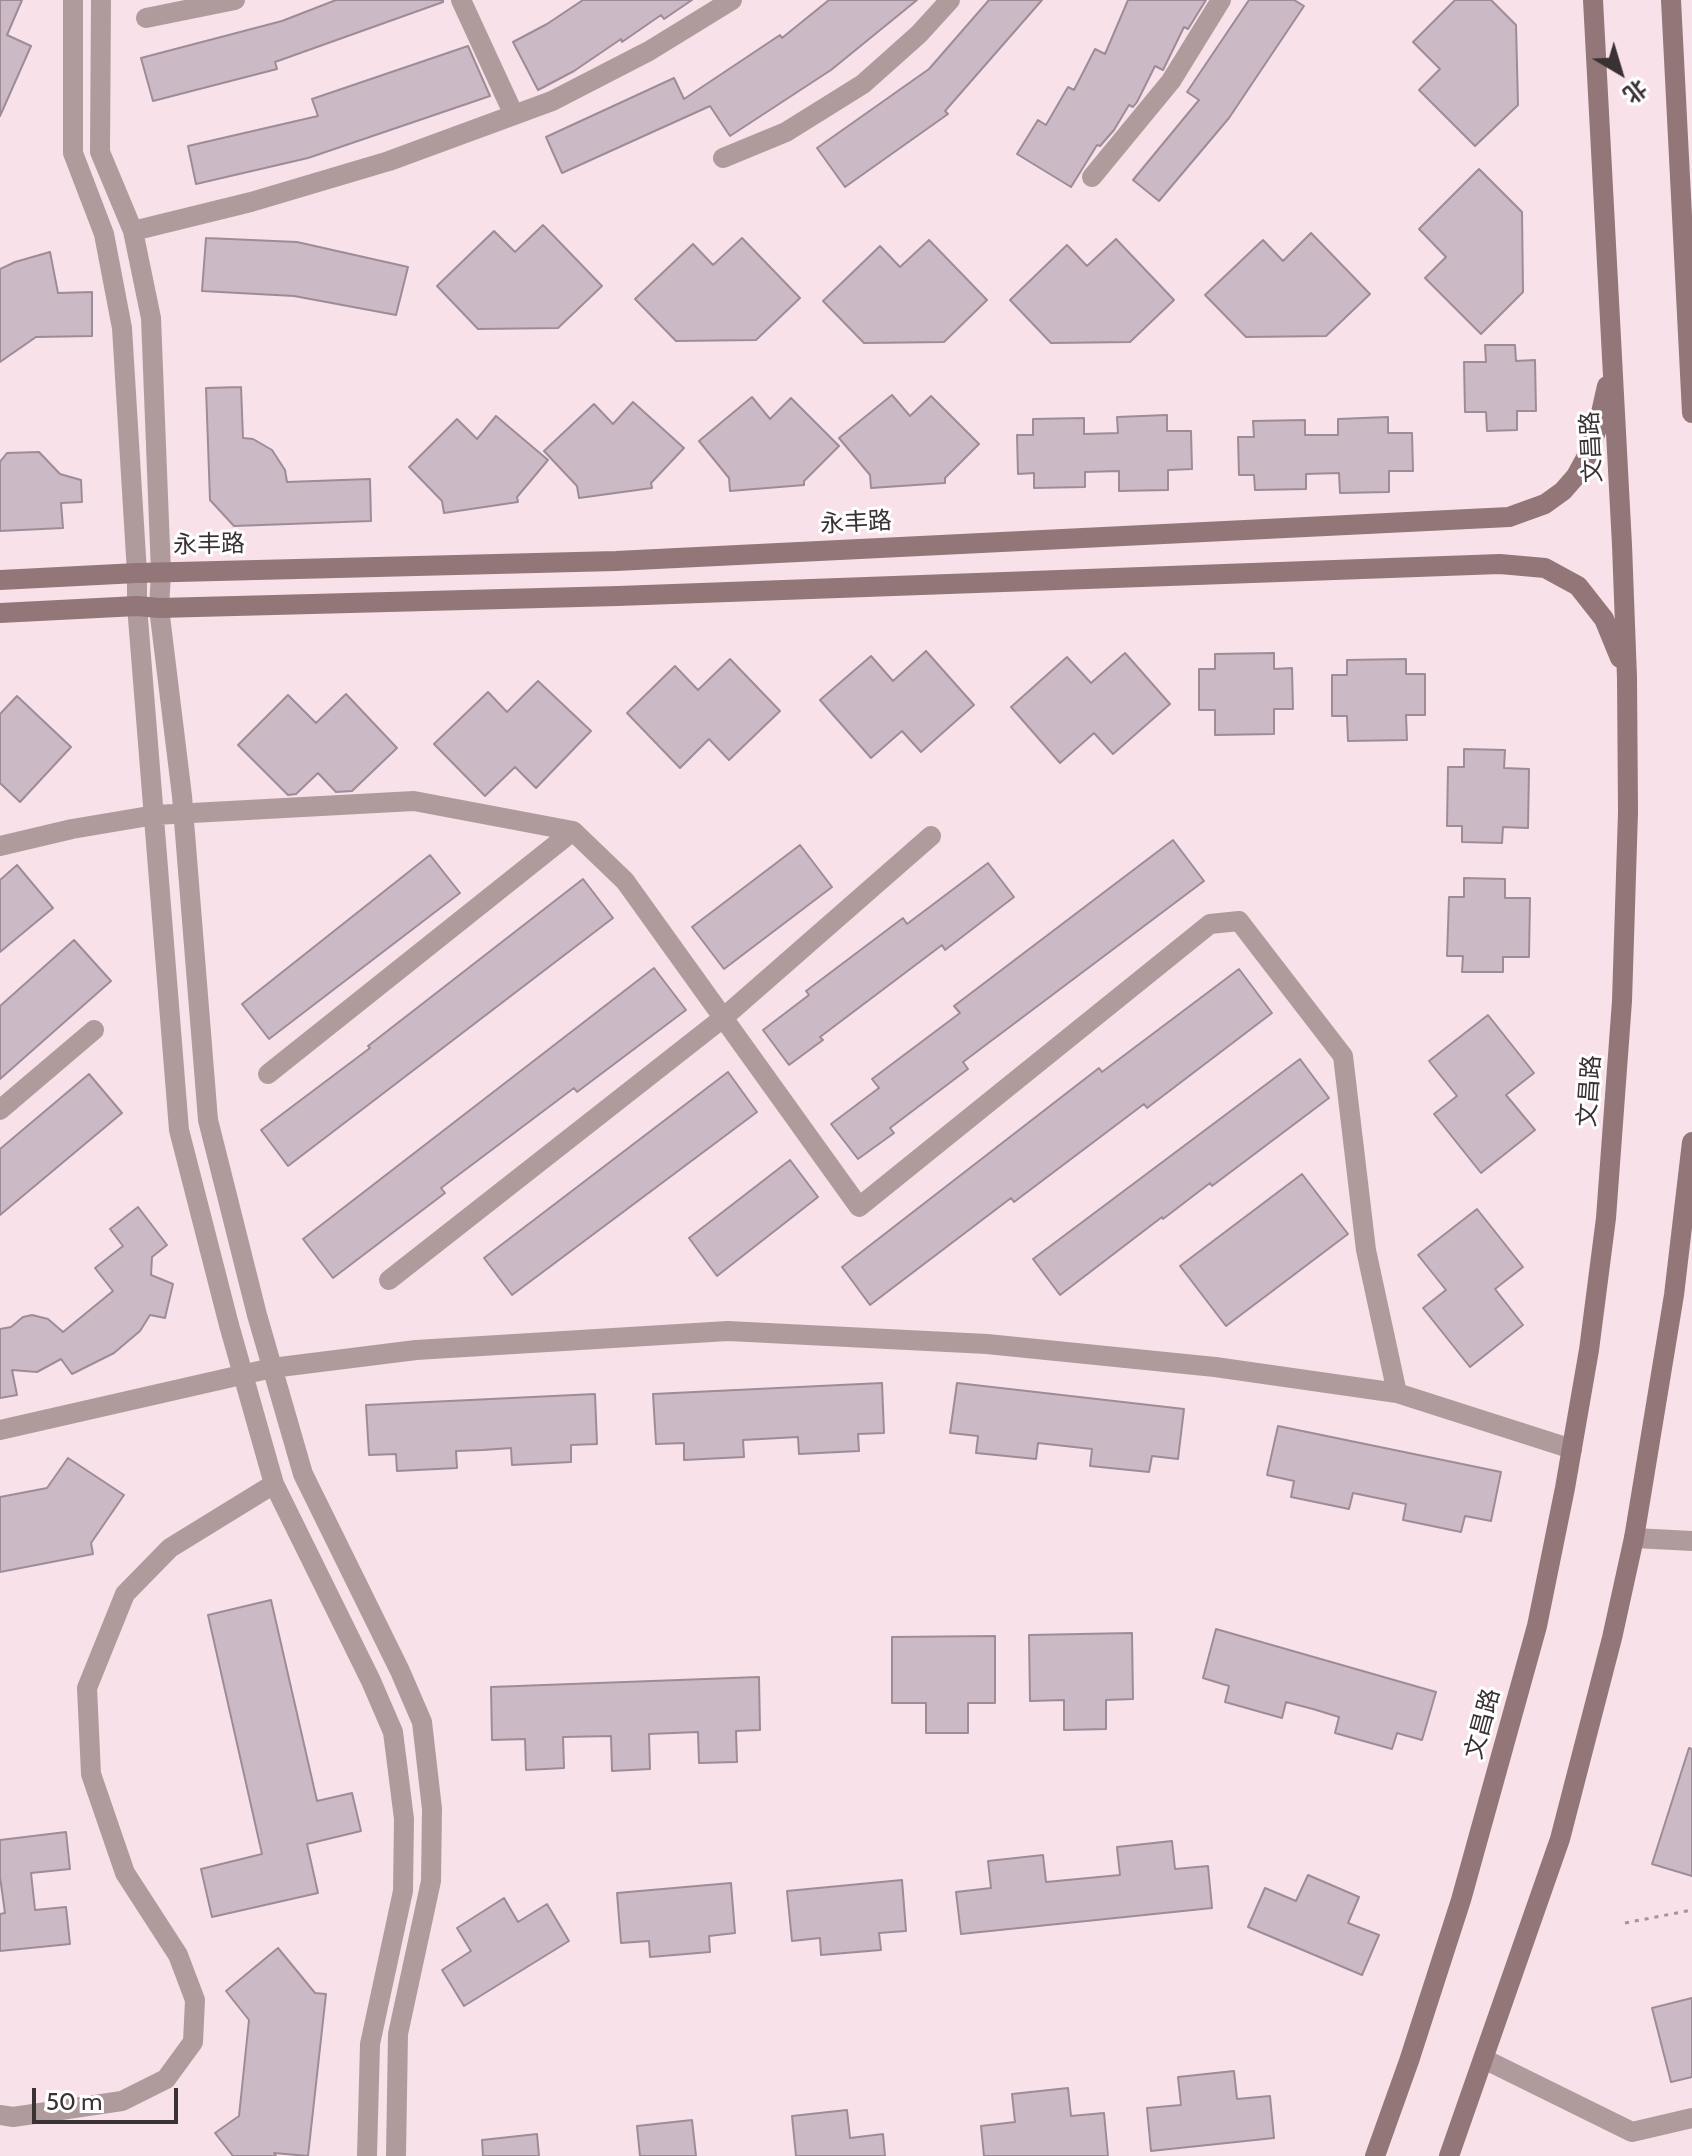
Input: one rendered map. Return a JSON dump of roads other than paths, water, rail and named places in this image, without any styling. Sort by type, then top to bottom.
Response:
[{"type":"street","points":[[73,0],[73,153],[104,234],[122,328],[137,606],[179,1130],[274,1484],[393,1732],[404,1819],[403,1891],[370,2044],[367,2156]]},
{"type":"street","points":[[101,0],[100,152],[133,231],[151,318],[161,573],[159,608],[184,813],[208,1120],[272,1368],[303,1474],[422,1722],[432,1809],[431,1881],[398,2034],[396,2156]]},
{"type":"street","points":[[146,18],[235,0]]},
{"type":"street","points":[[461,0],[514,115]]},
{"type":"street","points":[[133,231],[251,202],[389,161],[552,101],[649,51],[732,0]]},
{"type":"street","points":[[723,158],[786,132],[863,84],[919,34],[950,0]]},
{"type":"street","points":[[1092,177],[1171,81],[1221,0]]},
{"type":"street","name":"文昌路","points":[[1375,2156],[1461,1900],[1537,1626],[1589,1350],[1606,1218],[1616,1102],[1628,812],[1627,678],[1593,0]]},
{"type":"street","points":[[1671,0],[1692,413]]},
{"type":"street","name":"永丰路","points":[[0,580],[137,573],[616,561],[1509,517],[1545,504],[1563,491],[1576,476],[1598,426],[1613,359]]},
{"type":"street","points":[[0,613],[137,606],[159,608],[618,596],[1500,564],[1545,568],[1578,586],[1604,619],[1627,678]]},
{"type":"street","points":[[0,846],[72,829],[155,815],[414,801],[573,831],[625,881],[859,1207],[1210,924],[1239,921],[1343,1056],[1366,1250],[1397,1393]]},
{"type":"street","points":[[268,1074],[573,831]]},
{"type":"street","points":[[389,1280],[723,1018],[931,836]]},
{"type":"street","points":[[0,1110],[94,1030]]},
{"type":"street","points":[[1449,2156],[1560,1839],[1612,1638],[1634,1538],[1674,1295],[1692,1142]]},
{"type":"street","points":[[0,1430],[272,1368],[416,1350],[728,1331],[1003,1346],[1215,1367],[1397,1393],[1572,1449]]},
{"type":"street","points":[[0,2115],[13,2117],[122,2101],[166,2079],[193,2042],[195,2000],[178,1955],[125,1873],[91,1774],[87,1688],[125,1594],[170,1548],[274,1484]]},
{"type":"street","points":[[1634,1538],[1692,1541]]},
{"type":"street","points":[[1484,2059],[1632,2132],[1692,2118]]}]
